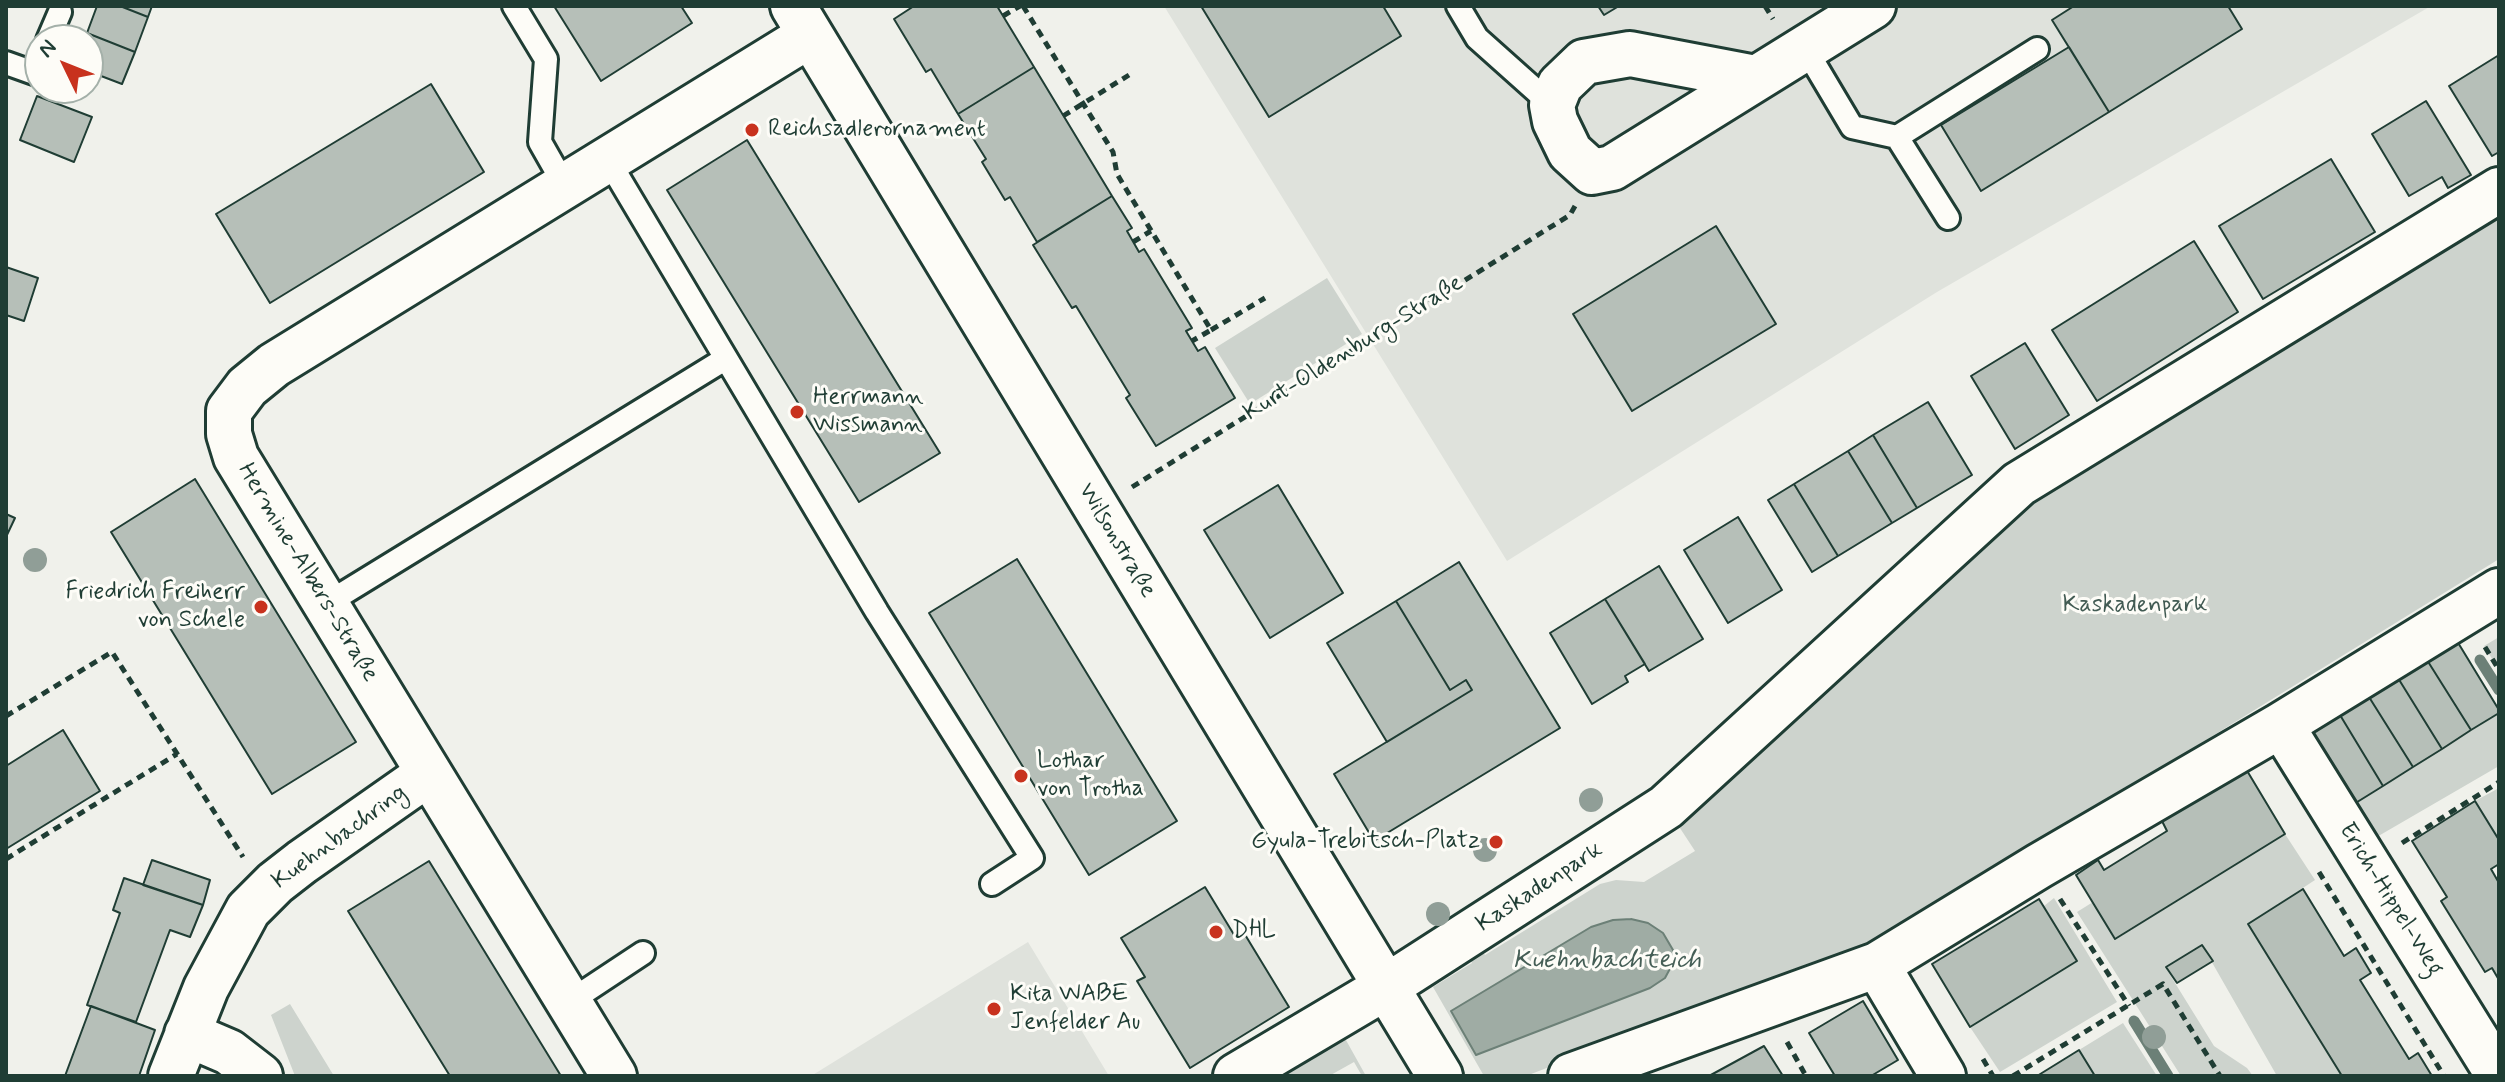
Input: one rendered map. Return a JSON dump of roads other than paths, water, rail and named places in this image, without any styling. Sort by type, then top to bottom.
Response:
[{"type":"street","points":[[1756,78],[1630,54],[1584,62],[1560,85],[1552,105],[1555,121],[1570,152],[1592,172],[1612,168],[1873,6]]},
{"type":"street","name":"Hermine-Albers-Straße","points":[[614,1076],[236,457],[228,422],[229,411],[236,398],[274,365],[608,160],[801,20]]},
{"type":"street","name":"Wilsonstraße","points":[[801,20],[1440,1076]]},
{"type":"street","name":"Kaskadenpark","points":[[1386,987],[1666,807],[2019,484],[2499,190]]},
{"type":"street","points":[[1571,1076],[1877,965],[2281,725],[2499,591]]},
{"type":"street","name":"Erich-Hippel-Weg","points":[[2281,725],[2499,1076]]},
{"type":"street","name":"Kuehnbachring","points":[[171,1076],[206,988],[248,910],[335,838],[429,773]]},
{"type":"street","points":[[1877,965],[1943,1076]]},
{"type":"street","points":[[1236,1076],[1386,987]]},
{"type":"street","points":[[187,1034],[229,1052],[260,1076]]},
{"type":"lane","points":[[514,6],[546,59],[540,142],[565,186]]},
{"type":"lane","points":[[1458,6],[1477,38],[1552,105]]},
{"type":"lane","points":[[55,24],[60,12]]},
{"type":"lane","points":[[1805,48],[1852,127],[1897,137],[2037,49]]},
{"type":"lane","points":[[1897,137],[1948,218]]},
{"type":"lane","points":[[608,160],[877,612],[1032,858],[992,884]]},
{"type":"lane","points":[[326,604],[725,359]]},
{"type":"lane","points":[[569,1002],[643,953]]},
{"type":"water","name":"Kuehnbachteich","points":[[1631,919],[1648,923],[1663,933],[1673,950],[1673,963],[1665,978],[1650,988],[1476,1055],[1451,1011],[1591,927],[1613,920]]},
{"type":"waterway","points":[[2480,660],[2499,690]]},
{"type":"waterway","points":[[2134,1021],[2168,1076]]},
{"type":"place","name":"Reichsadlerornament","points":[[752,130]]},
{"type":"place","name":"Herrmann Wissmann","points":[[797,412]]},
{"type":"place","name":"Friedrich Freiherr von Schele","points":[[261,607]]},
{"type":"place","name":"Lothar von Trotha","points":[[1021,776]]},
{"type":"place","name":"Gyula-Trebitsch-Platz","points":[[1496,842]]},
{"type":"place","name":"DHL","points":[[1216,932]]},
{"type":"place","name":"Kita WABE Jenfelder Au","points":[[994,1009]]}]
